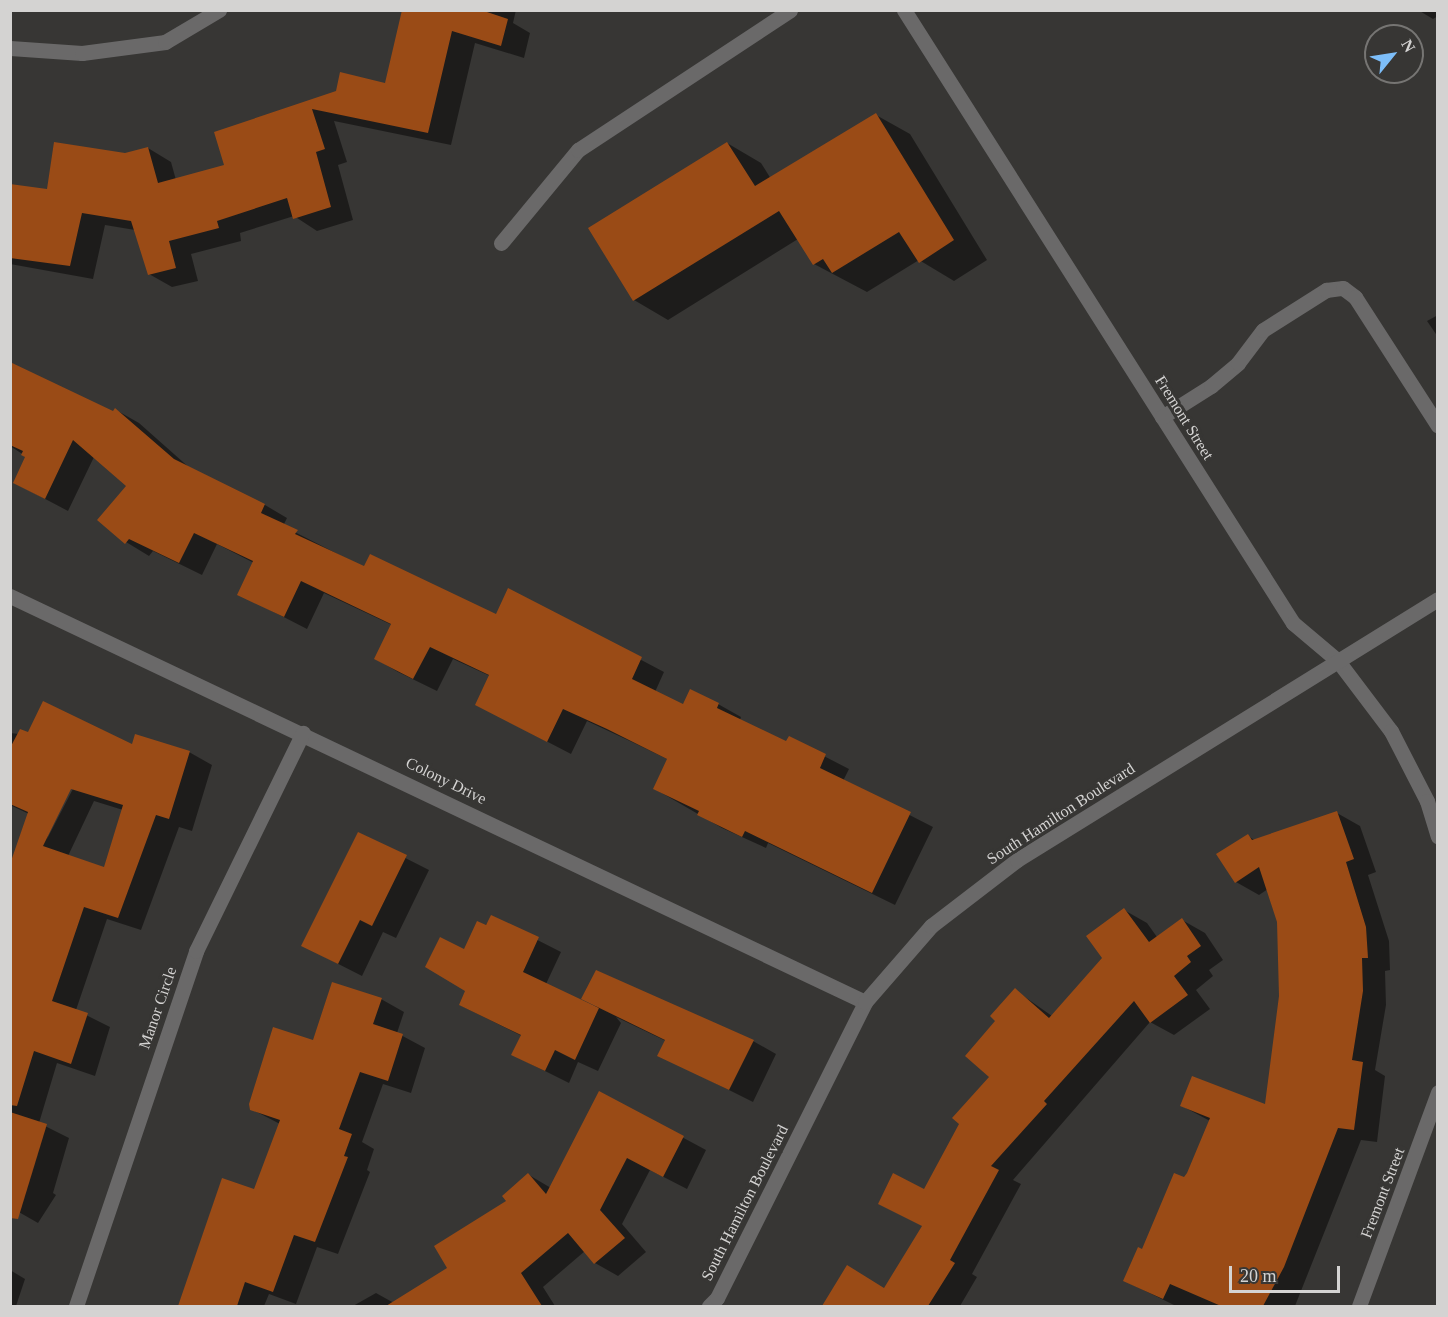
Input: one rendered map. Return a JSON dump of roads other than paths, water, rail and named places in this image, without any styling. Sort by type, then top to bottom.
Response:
[{"type":"street","points":[[10,48],[82,53],[165,42],[219,10]]},
{"type":"street","points":[[501,243],[578,150],[790,10]]},
{"type":"street","name":"Fremont Street","points":[[904,10],[1293,623],[1338,661],[1391,731],[1427,801],[1437,836]]},
{"type":"street","points":[[1161,417],[1211,386],[1238,363],[1263,330],[1326,290],[1343,288],[1355,297],[1437,426]]},
{"type":"street","name":"Colony Drive","points":[[10,596],[303,733],[865,1002]]},
{"type":"street","name":"South Hamilton Boulevard","points":[[709,1306],[717,1298],[865,1002],[931,926],[1017,860],[1437,598]]},
{"type":"street","name":"Manor Circle","points":[[76,1306],[196,951],[303,733]]},
{"type":"street","name":"Fremont Street","points":[[1359,1306],[1437,1092]]}]
